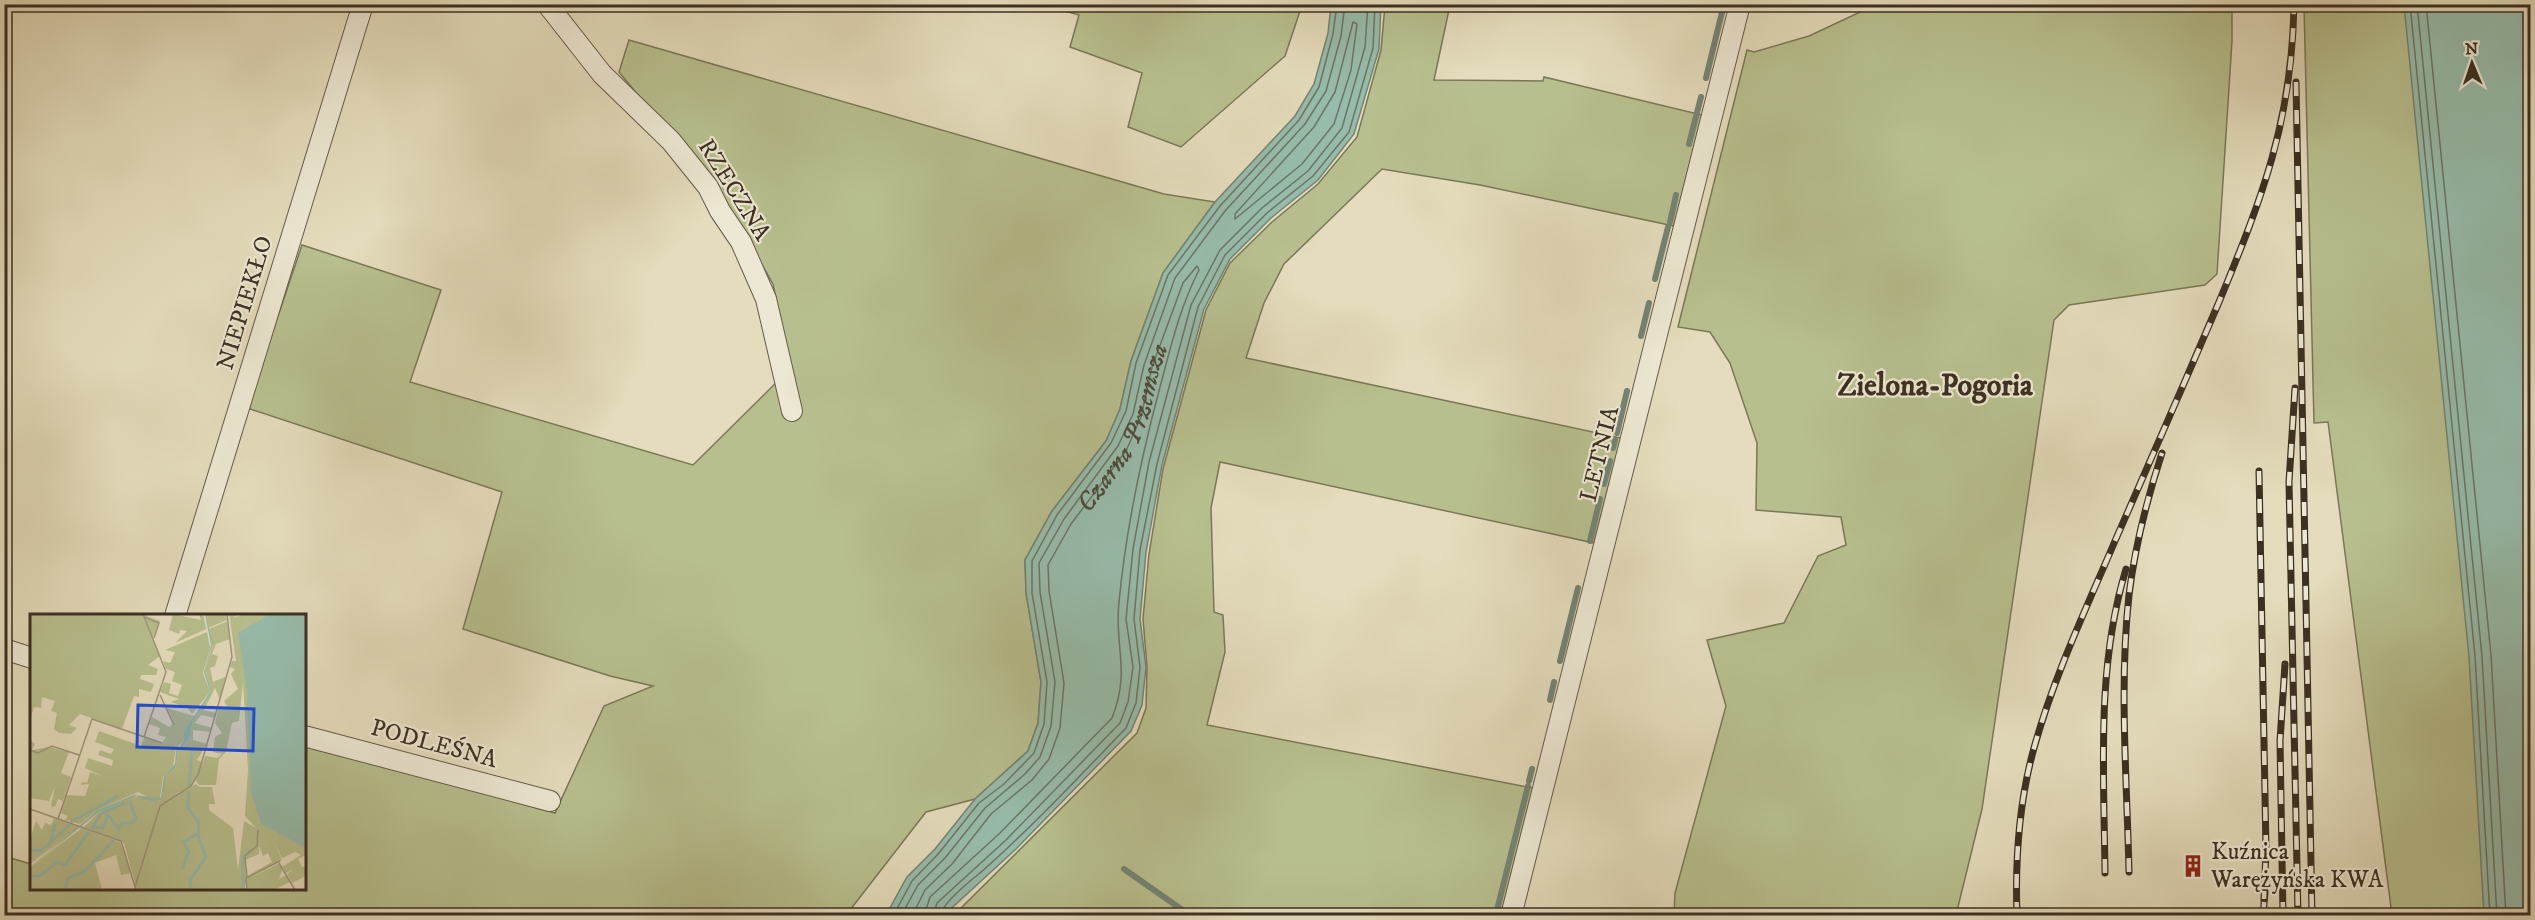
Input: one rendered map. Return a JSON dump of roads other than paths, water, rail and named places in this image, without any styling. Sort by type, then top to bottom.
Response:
[{"type":"street","name":"NIEPIEKŁO","points":[[175,614],[363,4]]},
{"type":"street","name":"RZECZNA","points":[[547,4],[602,74],[671,141],[708,187],[741,242],[766,299],[792,411]]},
{"type":"street","name":"LETNIA","points":[[1511,915],[1740,4]]},
{"type":"street","points":[[4,649],[30,657]]},
{"type":"street","name":"PODLEŚNA","points":[[306,737],[550,801]]},
{"type":"water","name":"Czarna Przemsza","points":[[1331,5],[1381,5],[1379,49],[1354,134],[1318,180],[1271,218],[1230,259],[1204,309],[1162,465],[1146,552],[1140,619],[1146,667],[1142,705],[1131,731],[1016,849],[944,915],[886,915],[907,877],[935,849],[975,799],[1028,751],[1038,723],[1041,682],[1026,593],[1025,560],[1052,511],[1106,441],[1120,409],[1131,361],[1163,273],[1215,202],[1295,116],[1314,84],[1328,33]]},
{"type":"water","points":[[2404,5],[2530,5],[2530,915],[2484,915],[2469,657]]},
{"type":"waterway","points":[[1706,78],[1724,4]]},
{"type":"waterway","points":[[1689,144],[1701,97]]},
{"type":"waterway","points":[[1670,222],[1676,195]]},
{"type":"waterway","points":[[1655,279],[1668,227]]},
{"type":"waterway","points":[[1641,336],[1649,303]]},
{"type":"waterway","points":[[1617,433],[1627,391]]},
{"type":"waterway","points":[[1613,448],[1615,440]]},
{"type":"waterway","points":[[1604,484],[1610,461]]},
{"type":"waterway","points":[[1590,541],[1600,499]]},
{"type":"waterway","points":[[1560,661],[1578,588]]},
{"type":"waterway","points":[[1550,700],[1554,682]]},
{"type":"waterway","points":[[1529,781],[1532,769]]},
{"type":"waterway","points":[[1496,914],[1528,786]]},
{"type":"waterway","points":[[1124,869],[1191,916]]},
{"type":"railway","points":[[2017,916],[2018,852],[2022,810],[2029,768],[2042,721],[2071,643],[2219,302],[2262,192],[2281,122],[2288,85],[2294,4]]},
{"type":"railway","points":[[2296,82],[2312,916]]},
{"type":"railway","points":[[2295,388],[2289,482],[2298,916]]},
{"type":"railway","points":[[2129,872],[2124,733],[2126,629],[2138,541],[2162,453]]},
{"type":"railway","points":[[2259,471],[2266,850],[2264,899]]},
{"type":"railway","points":[[2105,873],[2103,758],[2106,682],[2116,606],[2126,569]]},
{"type":"railway","points":[[2283,916],[2280,741],[2285,664]]},
{"type":"railway","points":[[2263,916],[2265,892]]},
{"type":"place","name":"Kuźnica Warężyńska KWA","points":[[2193,866]]},
{"type":"district","name":"Zielona-Pogoria","points":[[1935,386]]}]
